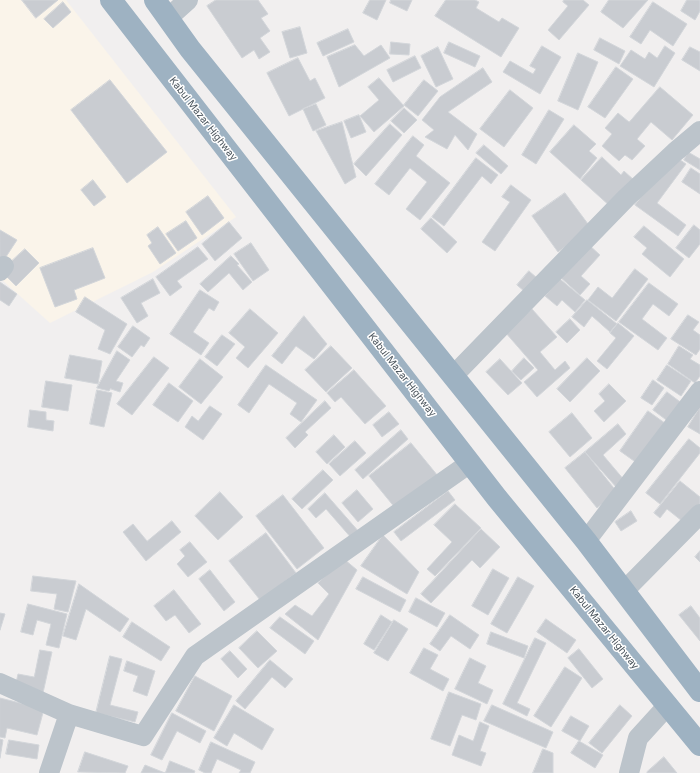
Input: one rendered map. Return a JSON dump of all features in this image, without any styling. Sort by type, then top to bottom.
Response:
[{"type":"highway","name":"Kabul Mazar Highway","points":[[111,0],[497,498],[700,744]]},
{"type":"highway","points":[[155,0],[190,49],[697,681]]},
{"type":"street","points":[[168,18],[188,0]]},
{"type":"street","points":[[453,376],[626,198],[675,152],[700,131]]},
{"type":"street","points":[[586,541],[700,392]]},
{"type":"street","points":[[0,683],[69,714],[143,736],[195,656],[470,463]]},
{"type":"street","points":[[624,591],[700,514]]},
{"type":"street","points":[[629,773],[638,738],[668,705]]},
{"type":"street","points":[[50,773],[69,714]]},
{"type":"shaded area","points":[[0,0],[66,0],[236,217],[153,272],[50,323],[0,278]]},
{"type":"building","points":[[22,0],[58,0],[36,18]]},
{"type":"building","points":[[216,0],[258,0],[268,14],[261,18],[270,31],[260,38],[270,52],[259,59],[254,50],[242,58],[207,6]]},
{"type":"building","points":[[370,0],[386,0],[377,20],[363,13]]},
{"type":"building","points":[[391,0],[412,0],[407,11],[390,3]]},
{"type":"building","points":[[446,0],[475,0],[479,2],[476,8],[499,22],[502,18],[519,28],[501,57],[435,16]]},
{"type":"building","points":[[564,0],[583,0],[589,5],[559,40],[548,30],[568,6],[563,2]]},
{"type":"building","points":[[609,0],[648,0],[623,28],[601,12]]},
{"type":"building","points":[[687,0],[700,0],[700,11],[695,20],[681,11]]},
{"type":"building","points":[[63,2],[71,12],[53,28],[44,19]]},
{"type":"building","points":[[653,2],[687,24],[673,46],[650,30],[641,44],[630,37]]},
{"type":"building","points":[[300,27],[307,53],[290,58],[282,32]]},
{"type":"building","points":[[348,29],[354,42],[323,56],[317,43]]},
{"type":"building","points":[[600,38],[625,51],[619,64],[594,50]]},
{"type":"building","points":[[391,42],[410,44],[409,55],[390,54]]},
{"type":"building","points":[[449,42],[480,56],[475,67],[444,53]]},
{"type":"building","points":[[355,45],[364,56],[381,45],[390,58],[339,87],[327,57]]},
{"type":"building","points":[[542,46],[561,57],[540,94],[503,72],[510,61],[533,74],[536,69],[530,66]]},
{"type":"building","points":[[665,46],[675,53],[654,87],[620,66],[631,50],[645,59],[649,52],[657,58]]},
{"type":"building","points":[[438,47],[453,79],[436,87],[421,56]]},
{"type":"building","points":[[690,47],[700,52],[700,71],[682,60]]},
{"type":"building","points":[[578,53],[598,62],[578,110],[558,101]]},
{"type":"building","points":[[415,56],[421,68],[393,82],[387,70]]},
{"type":"building","points":[[298,58],[310,81],[315,78],[325,98],[289,116],[267,73]]},
{"type":"building","points":[[616,67],[633,79],[605,118],[588,107]]},
{"type":"building","points":[[483,68],[492,82],[448,112],[477,134],[468,150],[455,135],[447,149],[425,137],[434,130],[422,120],[440,97]]},
{"type":"building","points":[[379,78],[404,106],[374,132],[360,116],[379,100],[368,87]]},
{"type":"building","points":[[110,80],[167,152],[127,183],[71,110]]},
{"type":"building","points":[[424,80],[438,91],[418,116],[404,105]]},
{"type":"building","points":[[660,87],[693,115],[672,140],[651,122],[637,139],[645,146],[632,160],[625,155],[619,161],[602,146],[612,134],[605,128],[618,113],[629,122]]},
{"type":"building","points":[[510,90],[533,108],[504,147],[480,129]]},
{"type":"building","points":[[316,104],[326,125],[313,131],[303,109]]},
{"type":"building","points":[[404,108],[417,120],[404,133],[391,121]]},
{"type":"building","points":[[549,110],[564,119],[536,164],[522,155]]},
{"type":"building","points":[[359,115],[366,132],[351,138],[344,121]]},
{"type":"building","points":[[342,122],[356,177],[345,184],[316,131]]},
{"type":"building","points":[[390,124],[402,135],[366,176],[354,164]]},
{"type":"building","points":[[574,125],[596,144],[589,151],[597,158],[580,179],[550,152]]},
{"type":"building","points":[[413,136],[424,145],[416,156],[450,183],[420,220],[406,209],[427,182],[410,168],[389,195],[375,184]]},
{"type":"building","points":[[484,145],[508,166],[501,174],[476,153]]},
{"type":"building","points":[[688,152],[700,159],[700,170],[684,160]]},
{"type":"building","points":[[673,155],[686,164],[657,203],[686,225],[678,236],[635,205]]},
{"type":"building","points":[[602,157],[621,175],[624,171],[635,181],[611,207],[581,180]]},
{"type":"building","points":[[476,158],[498,175],[491,184],[482,176],[444,226],[432,217]]},
{"type":"building","points":[[691,168],[700,174],[700,194],[682,182]]},
{"type":"building","points":[[93,180],[106,197],[94,206],[81,190]]},
{"type":"building","points":[[511,185],[531,200],[495,251],[482,242],[510,202],[502,197]]},
{"type":"building","points":[[565,193],[591,228],[558,252],[532,216]]},
{"type":"building","points":[[208,196],[224,218],[202,235],[186,212]]},
{"type":"building","points":[[431,218],[457,242],[447,253],[421,229]]},
{"type":"building","points":[[186,221],[197,238],[178,251],[166,234]]},
{"type":"building","points":[[229,222],[242,238],[215,261],[202,244]]},
{"type":"building","points":[[694,225],[700,230],[700,244],[689,258],[676,248]]},
{"type":"building","points":[[644,226],[684,259],[670,277],[642,254],[647,248],[634,237]]},
{"type":"building","points":[[158,227],[176,253],[160,264],[148,246],[152,243],[147,235]]},
{"type":"building","points":[[0,230],[17,240],[0,266]]},
{"type":"building","points":[[251,243],[269,270],[253,281],[234,254]]},
{"type":"building","points":[[588,244],[600,255],[581,276],[590,284],[580,295],[559,276]]},
{"type":"building","points":[[198,247],[208,259],[177,281],[182,287],[170,296],[156,277]]},
{"type":"building","points":[[93,248],[105,278],[74,290],[77,299],[55,307],[40,268]]},
{"type":"building","points":[[25,249],[39,263],[16,286],[1,271]]},
{"type":"building","points":[[231,256],[252,282],[243,290],[229,273],[208,292],[200,284]]},
{"type":"building","points":[[635,269],[648,279],[616,321],[588,300],[598,287],[612,298]]},
{"type":"building","points":[[529,271],[537,278],[525,292],[517,285]]},
{"type":"building","points":[[153,279],[160,293],[141,303],[148,316],[137,323],[121,298]]},
{"type":"building","points":[[560,279],[585,300],[575,312],[562,300],[557,306],[545,296]]},
{"type":"building","points":[[0,282],[17,294],[9,306],[0,300]]},
{"type":"building","points":[[649,283],[678,304],[669,316],[653,304],[642,319],[667,338],[658,350],[619,322]]},
{"type":"building","points":[[200,290],[219,302],[214,311],[209,308],[193,332],[209,343],[201,355],[170,334]]},
{"type":"building","points":[[85,297],[127,324],[110,354],[98,349],[105,330],[76,312]]},
{"type":"building","points":[[587,300],[617,324],[610,332],[592,316],[584,327],[572,317]]},
{"type":"building","points":[[250,309],[278,333],[248,368],[236,358],[245,347],[229,333]]},
{"type":"building","points":[[532,309],[557,337],[540,352],[555,370],[565,361],[570,368],[537,397],[524,382],[538,370],[505,332]]},
{"type":"building","points":[[688,315],[699,322],[693,330],[700,335],[700,349],[696,355],[671,339]]},
{"type":"building","points":[[304,316],[327,344],[314,359],[296,346],[282,364],[272,356]]},
{"type":"building","points":[[570,319],[580,330],[567,343],[556,332]]},
{"type":"building","points":[[618,323],[634,336],[607,369],[597,361],[616,338],[610,333]]},
{"type":"building","points":[[133,326],[150,338],[144,347],[141,345],[132,357],[118,347]]},
{"type":"building","points":[[222,335],[235,344],[217,366],[205,357]]},
{"type":"building","points":[[331,346],[352,368],[326,392],[305,370]]},
{"type":"building","points":[[679,346],[693,355],[690,359],[700,365],[700,376],[695,383],[668,364]]},
{"type":"building","points":[[117,351],[130,360],[116,381],[123,383],[120,392],[111,388],[109,391],[97,388]]},
{"type":"building","points":[[70,355],[102,361],[98,384],[65,378]]},
{"type":"building","points":[[154,357],[169,368],[132,415],[117,404]]},
{"type":"building","points":[[524,358],[534,368],[521,380],[512,371]]},
{"type":"building","points":[[587,358],[600,371],[570,402],[557,389]]},
{"type":"building","points":[[200,359],[223,377],[201,404],[179,387]]},
{"type":"building","points":[[500,359],[522,383],[508,395],[486,372]]},
{"type":"building","points":[[266,365],[317,400],[301,422],[290,414],[297,403],[269,384],[249,413],[238,405]]},
{"type":"building","points":[[667,365],[691,381],[681,396],[657,380]]},
{"type":"building","points":[[354,370],[386,406],[365,424],[341,397],[335,402],[327,393]]},
{"type":"building","points":[[653,380],[664,388],[652,405],[641,398]]},
{"type":"building","points":[[46,381],[72,385],[68,411],[42,407]]},
{"type":"building","points":[[169,383],[193,401],[178,422],[153,405]]},
{"type":"building","points":[[609,384],[626,401],[604,422],[594,411],[605,401],[599,394]]},
{"type":"building","points":[[97,390],[112,393],[104,427],[90,424]]},
{"type":"building","points":[[667,392],[683,404],[669,422],[653,410]]},
{"type":"building","points":[[325,401],[331,408],[305,432],[308,435],[295,448],[286,438]]},
{"type":"building","points":[[210,406],[222,414],[203,440],[185,427],[192,416],[198,421]]},
{"type":"building","points":[[700,407],[700,434],[688,427]]},
{"type":"building","points":[[30,410],[46,412],[46,420],[54,421],[53,431],[28,427]]},
{"type":"building","points":[[648,411],[669,426],[641,466],[620,451]]},
{"type":"building","points":[[389,412],[399,424],[382,437],[373,425]]},
{"type":"building","points":[[572,413],[592,438],[570,457],[549,432]]},
{"type":"building","points":[[618,424],[626,434],[603,455],[625,481],[617,488],[585,452]]},
{"type":"building","points":[[401,430],[408,439],[363,479],[355,470]]},
{"type":"building","points":[[334,435],[345,447],[327,464],[316,452]]},
{"type":"building","points":[[689,439],[700,448],[700,453],[660,504],[646,493]]},
{"type":"building","points":[[355,441],[366,453],[340,476],[329,464]]},
{"type":"building","points":[[411,443],[438,476],[396,509],[369,476]]},
{"type":"building","points":[[585,452],[617,492],[597,508],[565,468]]},
{"type":"building","points":[[323,470],[333,480],[302,509],[292,499]]},
{"type":"building","points":[[680,481],[700,497],[700,509],[687,525],[667,509],[660,518],[654,513]]},
{"type":"building","points":[[357,490],[373,509],[358,522],[342,503]]},
{"type":"building","points":[[448,491],[455,500],[401,541],[394,532]]},
{"type":"building","points":[[220,492],[243,517],[218,540],[195,516]]},
{"type":"building","points":[[325,493],[360,533],[353,540],[326,509],[316,518],[308,509]]},
{"type":"building","points":[[283,495],[324,548],[297,569],[256,516]]},
{"type":"building","points":[[455,504],[481,528],[435,576],[427,569],[452,542],[434,525]]},
{"type":"building","points":[[631,511],[637,521],[621,531],[615,522]]},
{"type":"building","points":[[172,521],[181,532],[146,561],[123,532],[133,524],[147,541]]},
{"type":"building","points":[[481,529],[500,547],[480,568],[472,560],[431,603],[421,594]]},
{"type":"building","points":[[266,533],[296,573],[260,600],[229,561]]},
{"type":"building","points":[[383,535],[419,572],[407,594],[361,566]]},
{"type":"building","points":[[190,542],[207,562],[188,577],[177,564],[185,556],[180,550]]},
{"type":"building","points":[[700,551],[700,562],[695,557]]},
{"type":"building","points":[[344,559],[357,570],[318,640],[285,614],[295,605],[312,616],[329,594],[318,583]]},
{"type":"building","points":[[493,569],[509,578],[488,615],[472,606]]},
{"type":"building","points":[[210,570],[235,602],[224,611],[199,579]]},
{"type":"building","points":[[33,576],[76,581],[68,612],[54,609],[57,594],[31,591]]},
{"type":"building","points":[[363,577],[406,600],[400,612],[356,589]]},
{"type":"building","points":[[518,577],[534,586],[507,633],[491,624]]},
{"type":"building","points":[[79,584],[129,619],[120,632],[86,609],[76,640],[63,636]]},
{"type":"building","points":[[174,590],[201,624],[189,633],[175,615],[166,621],[154,606]]},
{"type":"building","points":[[416,598],[445,613],[437,627],[409,612]]},
{"type":"building","points":[[28,604],[67,614],[59,648],[46,645],[51,624],[37,620],[33,635],[21,632]]},
{"type":"building","points":[[691,606],[700,618],[700,641],[679,615]]},
{"type":"building","points":[[0,613],[5,614],[0,630]]},
{"type":"building","points":[[381,615],[392,622],[374,650],[364,644]]},
{"type":"building","points":[[450,615],[479,635],[470,649],[451,636],[440,651],[430,644]]},
{"type":"building","points":[[280,617],[314,641],[305,654],[270,628]]},
{"type":"building","points":[[546,619],[576,640],[567,653],[537,632]]},
{"type":"building","points":[[394,620],[408,629],[388,661],[374,653]]},
{"type":"building","points":[[132,622],[170,647],[161,661],[123,637]]},
{"type":"building","points":[[257,631],[277,651],[258,668],[239,648]]},
{"type":"building","points":[[491,632],[528,646],[524,658],[487,644]]},
{"type":"building","points":[[535,638],[546,643],[517,703],[530,709],[527,716],[503,704]]},
{"type":"building","points":[[424,648],[438,655],[430,669],[449,679],[443,691],[410,673]]},
{"type":"building","points":[[579,649],[603,679],[592,688],[568,658]]},
{"type":"building","points":[[40,650],[52,652],[43,693],[15,687],[18,674],[34,677]]},
{"type":"building","points":[[230,651],[247,669],[238,678],[221,659]]},
{"type":"building","points":[[110,656],[122,659],[110,705],[138,712],[135,722],[96,713]]},
{"type":"building","points":[[470,658],[486,666],[478,683],[493,690],[487,704],[455,689]]},
{"type":"building","points":[[270,660],[293,679],[285,688],[272,677],[245,709],[236,701]]},
{"type":"building","points":[[127,661],[155,671],[147,696],[133,691],[138,676],[124,671]]},
{"type":"building","points":[[565,667],[582,678],[551,727],[534,716]]},
{"type":"building","points":[[195,676],[232,696],[214,731],[176,711]]},
{"type":"building","points":[[449,692],[481,704],[476,720],[462,715],[450,746],[431,739]]},
{"type":"building","points":[[0,698],[44,709],[37,735],[7,728],[5,738],[0,737]]},
{"type":"building","points":[[234,705],[274,729],[262,750],[234,733],[227,746],[214,738]]},
{"type":"building","points":[[492,705],[553,732],[546,748],[484,721]]},
{"type":"building","points":[[620,705],[632,716],[602,753],[589,743]]},
{"type":"building","points":[[172,713],[206,731],[200,743],[177,731],[162,760],[151,755]]},
{"type":"building","points":[[571,716],[589,726],[580,741],[562,731]]},
{"type":"building","points":[[480,722],[489,726],[480,751],[486,753],[481,766],[452,755],[459,735],[473,741]]},
{"type":"building","points":[[0,739],[3,740],[0,758]]},
{"type":"building","points":[[9,740],[39,745],[37,759],[6,754]]},
{"type":"building","points":[[579,741],[603,755],[595,768],[571,753]]},
{"type":"building","points":[[211,742],[255,762],[250,773],[239,773],[241,770],[217,759],[211,773],[205,773],[199,770]]},
{"type":"building","points":[[543,749],[553,753],[553,773],[533,773]]},
{"type":"building","points":[[85,752],[128,766],[125,773],[78,772]]},
{"type":"building","points":[[664,757],[677,773],[647,773],[647,772]]},
{"type":"building","points":[[170,761],[195,771],[194,773],[165,773]]},
{"type":"building","points":[[145,765],[165,773],[141,773]]}]
